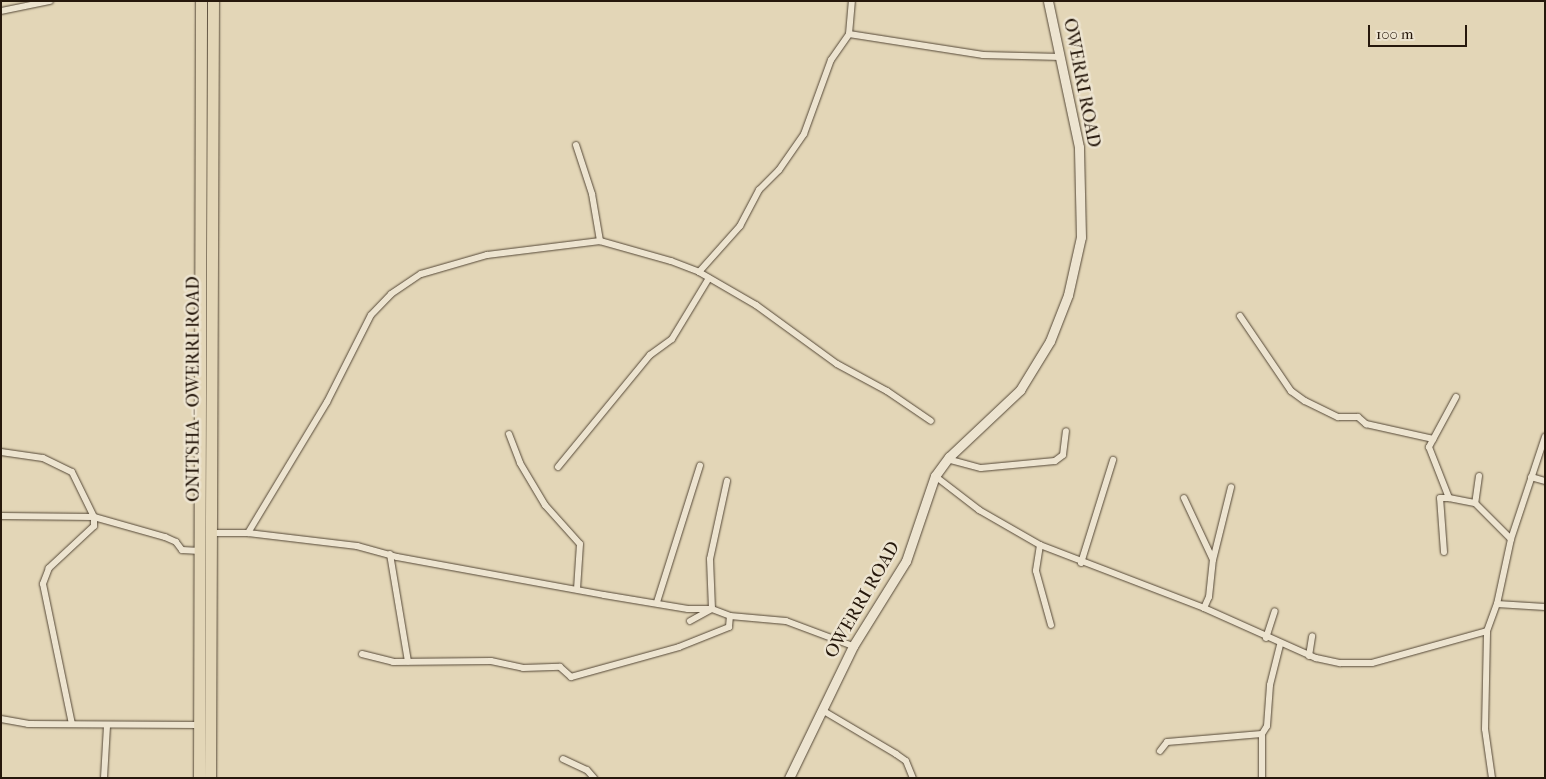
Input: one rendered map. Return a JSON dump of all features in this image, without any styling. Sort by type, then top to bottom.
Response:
[{"type":"highway","name":"ONITSHA - OWERRI ROAD","points":[[199,778],[201,1]]},
{"type":"highway","name":"ONITSHA - OWERRI ROAD","points":[[210,778],[213,1]]},
{"type":"main road","name":"OWERRI ROAD","points":[[789,778],[853,646],[906,561],[935,476],[947,459],[1020,390],[1050,341],[1074,275],[1082,237],[1079,147],[1048,1]]},
{"type":"street","points":[[1,11],[50,1]]},
{"type":"street","points":[[698,272],[740,226],[759,190],[779,170],[804,134],[831,60],[849,34],[852,1]]},
{"type":"street","points":[[849,34],[983,55],[1060,57]]},
{"type":"street","points":[[576,145],[592,194],[600,241]]},
{"type":"street","points":[[248,533],[328,402],[371,315],[391,294],[420,274],[487,255],[600,241],[671,260],[710,278],[756,305],[837,364],[887,391],[931,421]]},
{"type":"street","points":[[558,467],[650,355],[672,338],[710,278]]},
{"type":"street","points":[[1240,316],[1291,391],[1306,401],[1338,417],[1358,417],[1366,424],[1433,439]]},
{"type":"street","points":[[1449,498],[1429,447],[1456,398]]},
{"type":"street","points":[[947,459],[981,468],[1055,461],[1063,455],[1066,431]]},
{"type":"street","points":[[509,434],[520,463],[546,505],[580,544],[577,589]]},
{"type":"street","points":[[1492,778],[1485,729],[1487,631],[1497,604],[1511,539],[1545,437]]},
{"type":"street","points":[[1,452],[43,458],[67,468],[72,472],[94,517],[94,526],[49,568],[42,584],[72,724]]},
{"type":"street","points":[[1081,563],[1113,460]]},
{"type":"street","points":[[657,602],[700,466]]},
{"type":"street","points":[[935,476],[979,510],[1040,545],[1081,563],[1204,608],[1280,645],[1309,656],[1340,663],[1372,663],[1487,631]]},
{"type":"street","points":[[1476,503],[1479,476]]},
{"type":"street","points":[[1531,477],[1545,480]]},
{"type":"street","points":[[712,609],[710,559],[727,480]]},
{"type":"street","points":[[1204,608],[1209,597],[1212,560],[1231,487]]},
{"type":"street","points":[[1184,498],[1212,560]]},
{"type":"street","points":[[1444,552],[1440,498],[1476,503],[1511,539]]},
{"type":"street","points":[[1,516],[94,517],[165,537],[176,542],[182,550],[200,551]]},
{"type":"street","points":[[211,533],[248,533],[357,546],[390,554],[688,609],[712,609],[730,616],[786,621],[853,646]]},
{"type":"street","points":[[1040,545],[1036,570],[1051,625]]},
{"type":"street","points":[[390,554],[408,662]]},
{"type":"street","points":[[1497,604],[1545,607]]},
{"type":"street","points":[[690,621],[712,609]]},
{"type":"street","points":[[1266,638],[1275,611]]},
{"type":"street","points":[[362,654],[408,662],[492,661],[522,668],[560,667],[571,677],[679,647],[729,628],[730,616]]},
{"type":"street","points":[[1309,656],[1312,636]]},
{"type":"street","points":[[1262,778],[1262,734],[1267,726],[1270,685],[1280,645]]},
{"type":"street","points":[[822,710],[906,761],[913,778]]},
{"type":"street","points":[[1,719],[28,724],[108,726],[200,725]]},
{"type":"street","points":[[104,778],[108,726]]},
{"type":"street","points":[[1160,751],[1167,742],[1262,734]]},
{"type":"street","points":[[563,759],[587,770],[594,778]]}]
